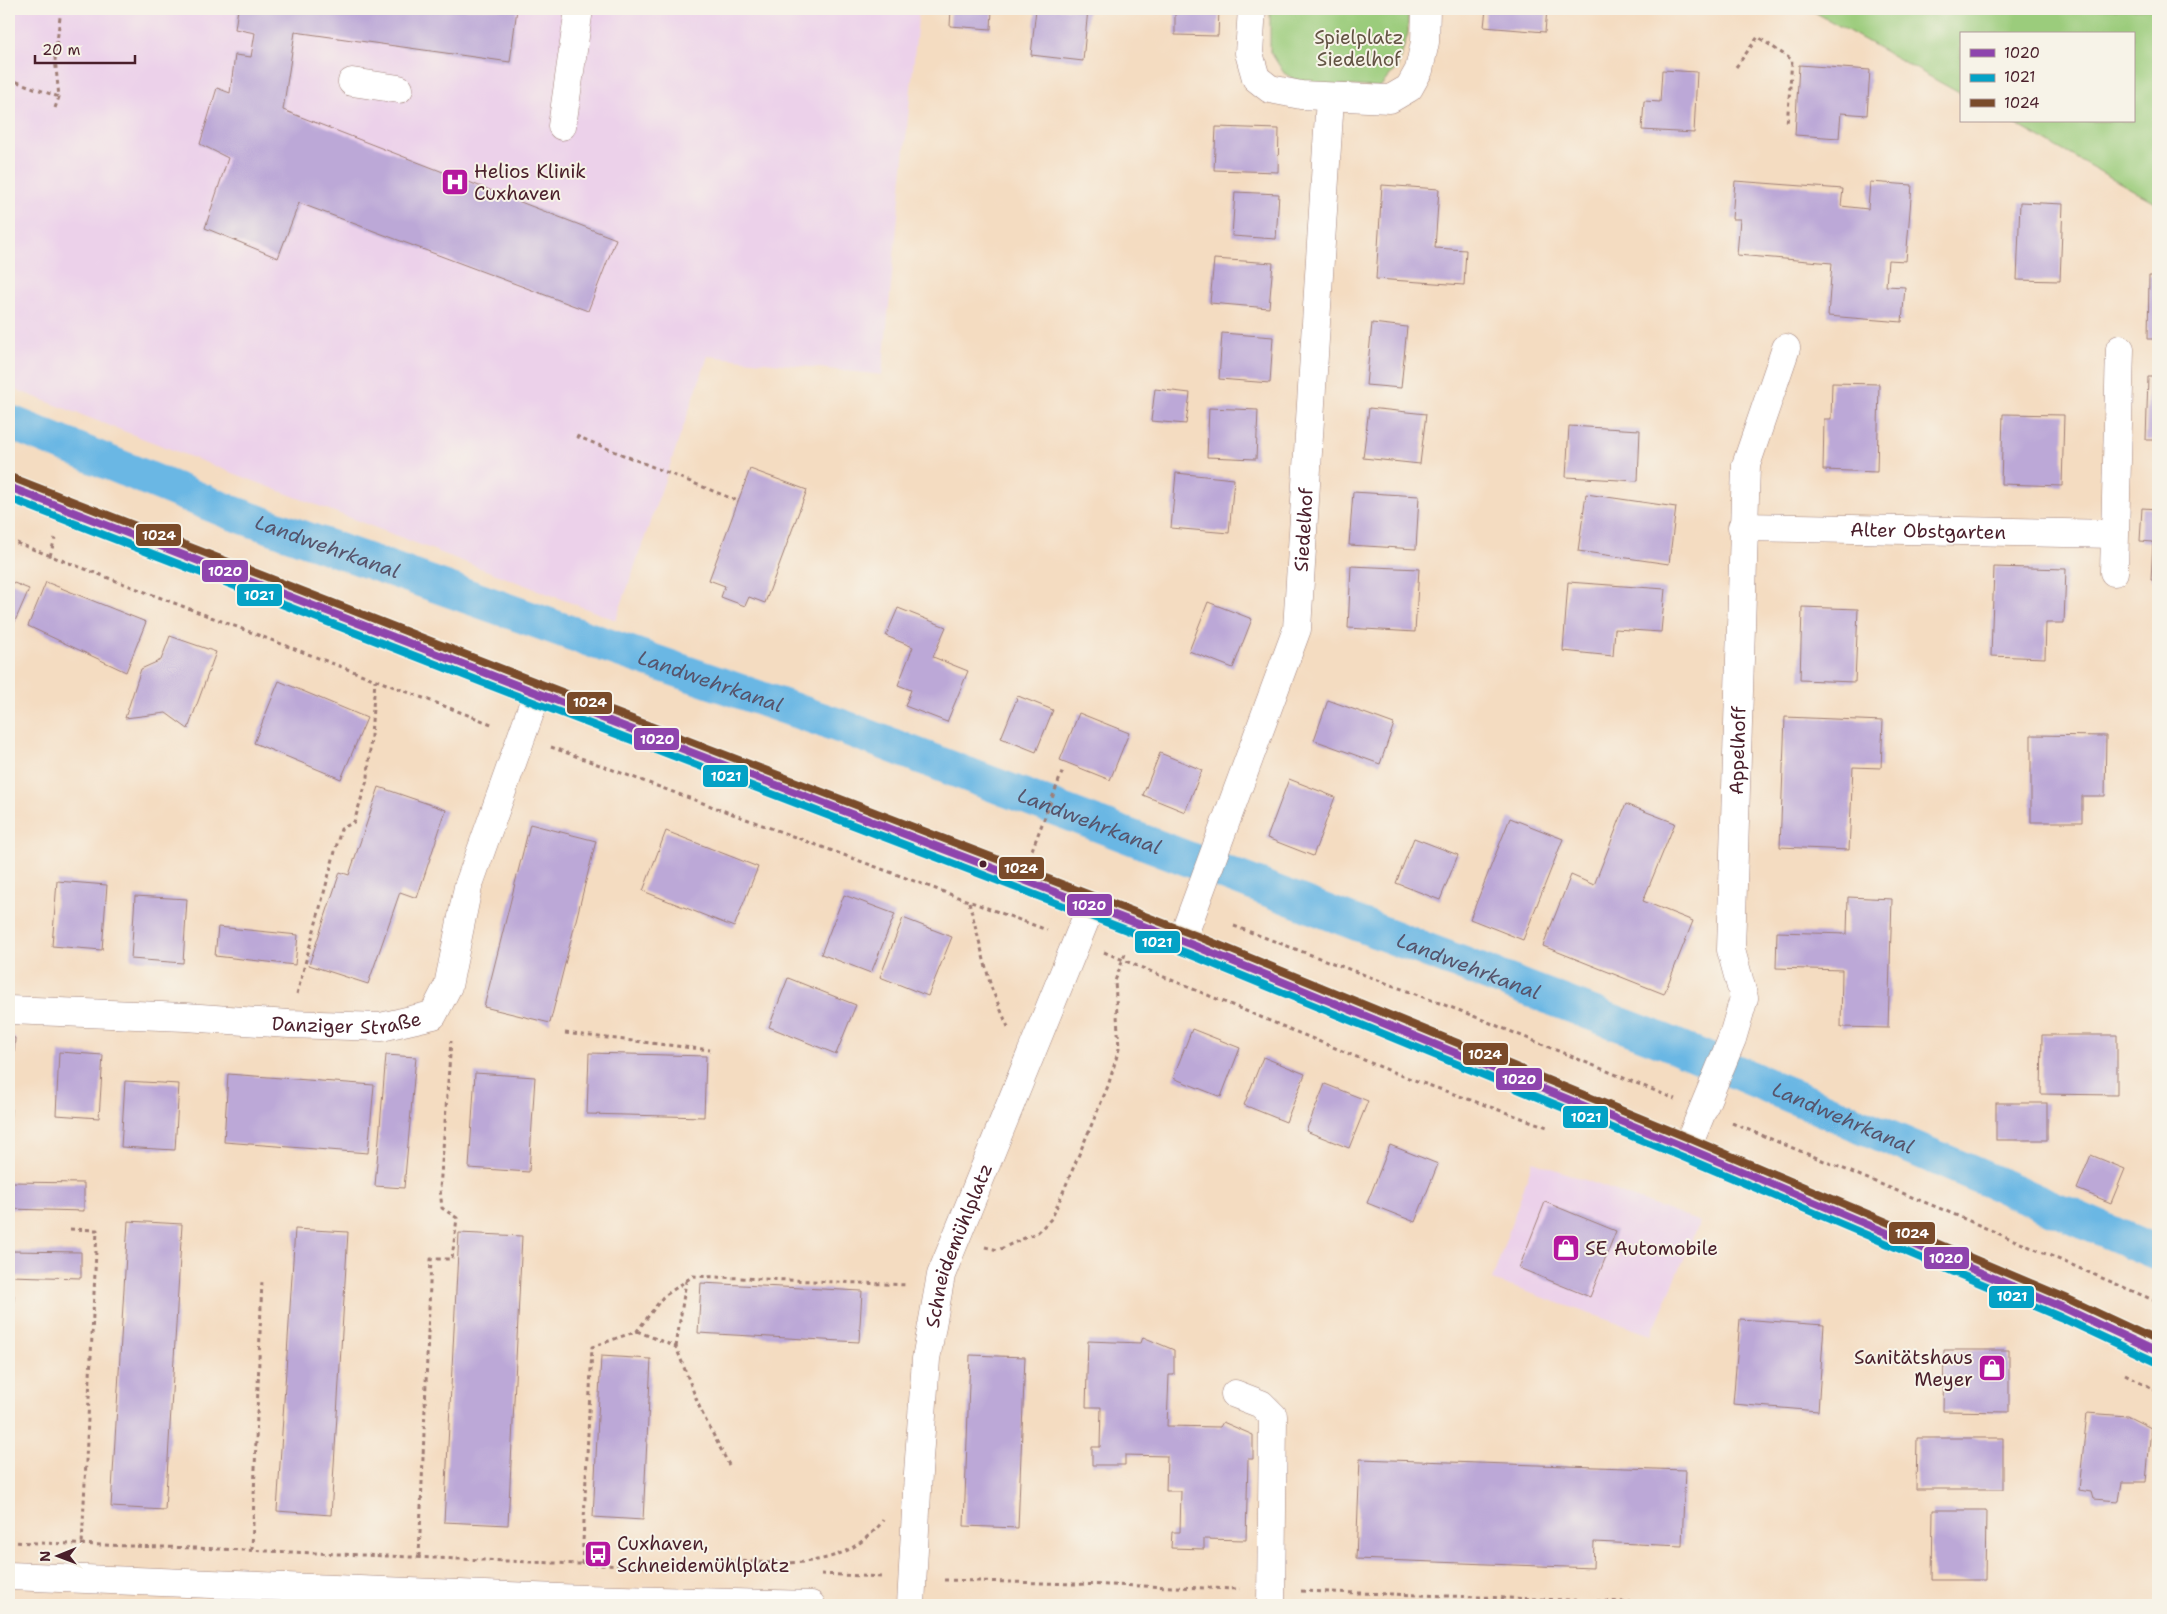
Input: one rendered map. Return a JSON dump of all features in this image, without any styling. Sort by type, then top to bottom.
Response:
[{"type":"main road","points":[[9,488],[1182,940],[1686,1148],[2064,1308],[2158,1352]]},
{"type":"street","points":[[562,126],[578,9]]},
{"type":"street","points":[[1252,9],[1249,53],[1256,78],[1270,89],[1330,98],[1390,99],[1409,88],[1419,70],[1425,42],[1426,9]]},
{"type":"street","points":[[352,82],[399,89]]},
{"type":"street","name":"Siedelhof","points":[[1182,940],[1297,629],[1330,98]]},
{"type":"street","name":"Appelhoff","points":[[1686,1148],[1732,1039],[1744,998],[1731,950],[1742,527],[1746,465],[1786,348]]},
{"type":"street","points":[[2114,572],[2120,349]]},
{"type":"street","name":"Alter Obstgarten","points":[[1742,527],[2114,534]]},
{"type":"street","name":"Danziger Straße","points":[[9,1010],[186,1016],[289,1024],[381,1027],[433,1016],[448,986],[468,888],[537,693]]},
{"type":"street","name":"Schneidemühlplatz","points":[[912,1605],[918,1473],[926,1359],[941,1274],[1091,906]]},
{"type":"street","points":[[1235,1394],[1261,1404],[1274,1416],[1271,1598]]},
{"type":"street","points":[[9,1576],[585,1600],[798,1605]]},
{"type":"path","points":[[55,108],[59,97],[55,58],[61,9]]},
{"type":"path","points":[[1736,67],[1758,37],[1792,60],[1787,125]]},
{"type":"path","points":[[9,79],[59,97]]},
{"type":"path","points":[[576,436],[738,501]]},
{"type":"path","points":[[50,556],[56,537]]},
{"type":"path","points":[[9,540],[522,736],[1077,941],[1400,1075],[1504,1111]]},
{"type":"path","points":[[289,1024],[341,829],[354,822],[368,777],[375,680]]},
{"type":"path","points":[[1040,832],[1063,770]]},
{"type":"path","points":[[969,901],[991,987],[1025,1069]]},
{"type":"path","points":[[956,1239],[998,1250],[1038,1232],[1052,1218],[1108,1086],[1119,1049],[1115,981],[1136,923]]},
{"type":"path","points":[[565,1033],[710,1050]]},
{"type":"path","points":[[419,1557],[431,1259],[452,1258],[457,1218],[442,1208],[440,1189],[450,1044],[454,1036]]},
{"type":"path","points":[[70,1230],[97,1230],[82,1545]]},
{"type":"path","points":[[582,1564],[592,1347],[637,1331],[663,1297],[693,1276],[939,1287]]},
{"type":"path","points":[[252,1550],[262,1278]]},
{"type":"path","points":[[686,1281],[676,1347],[701,1411],[729,1465]]},
{"type":"path","points":[[637,1331],[676,1347]]},
{"type":"path","points":[[722,1570],[722,1560],[807,1562],[829,1558],[849,1551],[880,1525],[885,1517]]},
{"type":"path","points":[[9,1542],[678,1568]]},
{"type":"path","points":[[713,1569],[730,1570]]},
{"type":"path","points":[[1002,1583],[1271,1598],[1714,1605]]},
{"type":"shaded area","name":"Helios Klinik Cuxhaven","points":[[9,9],[919,9],[882,375],[708,356],[616,620],[9,387]]},
{"type":"shaded area","points":[[1533,1161],[1700,1222],[1651,1335],[1492,1280]]},
{"type":"green space","name":"Spielplatz Siedelhof","points":[[1270,9],[1408,9],[1408,33],[1398,66],[1380,87],[1302,84],[1284,73],[1270,51]]},
{"type":"green space","points":[[1809,9],[2158,9],[2158,204],[2012,122],[2134,122],[2134,32],[1960,32],[1960,93]]},
{"type":"building","points":[[238,9],[517,9],[510,62],[295,32],[283,110],[616,239],[588,311],[299,203],[278,258],[205,228],[228,158],[200,144],[217,88],[230,93],[235,55],[251,57],[255,33],[235,29]]},
{"type":"building","points":[[951,9],[992,9],[991,29],[950,26]]},
{"type":"building","points":[[1036,9],[1088,9],[1083,61],[1031,55]]},
{"type":"building","points":[[1175,9],[1219,9],[1218,36],[1175,35]]},
{"type":"building","points":[[1486,9],[1547,9],[1545,32],[1484,27]]},
{"type":"building","points":[[1799,65],[1870,70],[1867,115],[1841,113],[1839,138],[1795,135]]},
{"type":"building","points":[[1662,70],[1697,72],[1694,133],[1642,130],[1644,101],[1660,102]]},
{"type":"building","points":[[1216,127],[1279,129],[1278,172],[1214,170]]},
{"type":"building","points":[[1735,181],[1843,189],[1841,206],[1868,209],[1870,182],[1912,185],[1906,261],[1888,260],[1886,286],[1905,287],[1902,322],[1828,316],[1832,263],[1737,255],[1740,219],[1732,219]]},
{"type":"building","points":[[1382,185],[1439,189],[1435,248],[1466,250],[1464,285],[1376,279]]},
{"type":"building","points":[[1235,192],[1279,194],[1276,239],[1232,236]]},
{"type":"building","points":[[2020,202],[2063,204],[2060,281],[2017,280]]},
{"type":"building","points":[[1214,259],[1273,263],[1269,308],[1210,303]]},
{"type":"building","points":[[2149,276],[2158,276],[2158,339],[2148,339]]},
{"type":"building","points":[[1372,323],[1407,327],[1401,388],[1366,385]]},
{"type":"building","points":[[1222,333],[1273,337],[1270,383],[1219,379]]},
{"type":"building","points":[[2148,377],[2158,377],[2158,440],[2146,440]]},
{"type":"building","points":[[1832,383],[1879,384],[1877,472],[1823,470],[1824,419],[1831,419]]},
{"type":"building","points":[[1155,389],[1190,393],[1186,424],[1151,421]]},
{"type":"building","points":[[1209,408],[1258,410],[1256,459],[1207,457]]},
{"type":"building","points":[[1369,408],[1426,414],[1420,464],[1363,458]]},
{"type":"building","points":[[2003,414],[2064,415],[2062,486],[2001,484]]},
{"type":"building","points":[[1569,426],[1640,430],[1638,481],[1566,477]]},
{"type":"building","points":[[750,469],[807,490],[765,603],[749,597],[745,606],[721,597],[725,586],[709,580]]},
{"type":"building","points":[[1176,473],[1234,479],[1229,533],[1171,528]]},
{"type":"building","points":[[1353,492],[1419,496],[1416,549],[1349,545]]},
{"type":"building","points":[[1586,494],[1676,507],[1669,564],[1578,551]]},
{"type":"building","points":[[2142,508],[2158,509],[2158,580],[2151,580],[2153,542],[2140,541]]},
{"type":"building","points":[[1351,566],[1419,569],[1415,632],[1348,628]]},
{"type":"building","points":[[1994,567],[2066,569],[2064,623],[2046,623],[2045,658],[1991,656]]},
{"type":"building","points":[[9,581],[29,589],[9,635]]},
{"type":"building","points":[[46,582],[146,622],[126,672],[28,626]]},
{"type":"building","points":[[1568,582],[1665,589],[1661,632],[1615,629],[1613,656],[1563,651]]},
{"type":"building","points":[[1208,602],[1252,619],[1233,668],[1189,651]]},
{"type":"building","points":[[1802,607],[1858,609],[1855,682],[1800,680]]},
{"type":"building","points":[[898,608],[946,627],[933,657],[968,671],[947,722],[905,706],[911,690],[898,685],[913,647],[886,636]]},
{"type":"building","points":[[170,636],[216,652],[188,729],[166,713],[125,718],[141,669],[161,660]]},
{"type":"building","points":[[279,681],[367,718],[341,779],[254,743]]},
{"type":"building","points":[[1018,696],[1053,710],[1036,752],[1001,738]]},
{"type":"building","points":[[1328,700],[1394,724],[1380,764],[1314,740]]},
{"type":"building","points":[[1079,713],[1129,733],[1110,780],[1060,760]]},
{"type":"building","points":[[1785,717],[1883,721],[1881,768],[1853,767],[1849,850],[1780,847]]},
{"type":"building","points":[[2031,735],[2106,736],[2105,796],[2082,796],[2082,822],[2031,822]]},
{"type":"building","points":[[1160,753],[1202,770],[1185,812],[1143,795]]},
{"type":"building","points":[[1289,779],[1335,797],[1313,856],[1267,838]]},
{"type":"building","points":[[379,787],[446,810],[417,898],[400,892],[368,984],[309,965],[340,872],[349,875]]},
{"type":"building","points":[[1626,804],[1675,823],[1643,901],[1693,921],[1664,994],[1543,946],[1571,875],[1594,885]]},
{"type":"building","points":[[1510,818],[1563,839],[1523,940],[1470,919]]},
{"type":"building","points":[[530,824],[596,841],[550,1023],[484,1007]]},
{"type":"building","points":[[666,831],[758,867],[734,927],[643,891]]},
{"type":"building","points":[[1414,838],[1458,855],[1440,900],[1396,883]]},
{"type":"building","points":[[57,881],[107,885],[102,950],[52,946]]},
{"type":"building","points":[[844,895],[895,914],[871,973],[821,954]]},
{"type":"building","points":[[135,896],[187,899],[183,963],[131,959]]},
{"type":"building","points":[[1848,897],[1892,899],[1888,1028],[1841,1027],[1842,970],[1776,968],[1777,932],[1847,934]]},
{"type":"building","points":[[903,918],[952,937],[928,996],[880,977]]},
{"type":"building","points":[[218,927],[298,935],[295,965],[215,956]]},
{"type":"building","points":[[788,978],[856,1005],[836,1054],[769,1027]]},
{"type":"building","points":[[1192,1029],[1240,1048],[1221,1097],[1173,1078]]},
{"type":"building","points":[[2042,1035],[2117,1035],[2117,1095],[2041,1094]]},
{"type":"building","points":[[9,1037],[15,1038],[10,1126],[9,1126]]},
{"type":"building","points":[[59,1052],[103,1055],[99,1118],[56,1115]]},
{"type":"building","points":[[589,1053],[706,1056],[704,1117],[587,1114]]},
{"type":"building","points":[[386,1055],[416,1057],[404,1188],[375,1186]]},
{"type":"building","points":[[1263,1057],[1305,1074],[1286,1122],[1244,1105]]},
{"type":"building","points":[[475,1073],[535,1077],[529,1172],[469,1168]]},
{"type":"building","points":[[228,1074],[374,1085],[368,1153],[224,1142]]},
{"type":"building","points":[[125,1081],[179,1084],[175,1150],[121,1147]]},
{"type":"building","points":[[1325,1084],[1368,1101],[1349,1148],[1306,1131]]},
{"type":"building","points":[[1996,1103],[2047,1103],[2047,1140],[1996,1140]]},
{"type":"building","points":[[1390,1145],[1438,1164],[1415,1222],[1367,1203]]},
{"type":"building","points":[[2091,1155],[2125,1169],[2111,1203],[2077,1189]]},
{"type":"building","points":[[9,1182],[84,1183],[84,1211],[9,1209]]},
{"type":"building","points":[[1545,1202],[1616,1231],[1590,1297],[1519,1268]]},
{"type":"building","points":[[128,1221],[182,1224],[165,1510],[111,1507]]},
{"type":"building","points":[[295,1229],[348,1232],[331,1515],[277,1511]]},
{"type":"building","points":[[459,1233],[522,1236],[508,1525],[444,1522]]},
{"type":"building","points":[[9,1251],[81,1252],[81,1278],[9,1276]]},
{"type":"building","points":[[701,1283],[862,1291],[859,1342],[698,1333]]},
{"type":"building","points":[[9,1294],[14,1295],[10,1364],[9,1364]]},
{"type":"building","points":[[1740,1319],[1824,1325],[1818,1411],[1733,1404]]},
{"type":"building","points":[[1143,1337],[1174,1350],[1174,1375],[1169,1375],[1167,1426],[1220,1427],[1223,1422],[1253,1435],[1253,1459],[1248,1459],[1246,1540],[1204,1539],[1204,1549],[1171,1548],[1172,1532],[1180,1532],[1181,1491],[1166,1491],[1167,1456],[1125,1455],[1125,1465],[1092,1465],[1092,1447],[1100,1447],[1101,1407],[1086,1407],[1088,1341],[1141,1343]]},
{"type":"building","points":[[1944,1350],[2009,1350],[2009,1412],[1943,1411]]},
{"type":"building","points":[[970,1355],[1025,1357],[1018,1528],[964,1526]]},
{"type":"building","points":[[601,1356],[651,1359],[643,1520],[593,1517]]},
{"type":"building","points":[[2087,1413],[2127,1416],[2151,1428],[2146,1482],[2122,1482],[2119,1501],[2093,1499],[2091,1492],[2079,1490]]},
{"type":"building","points":[[1917,1438],[2003,1438],[2003,1489],[1916,1489]]},
{"type":"building","points":[[1360,1459],[1685,1470],[1682,1546],[1594,1542],[1593,1568],[1356,1559]]},
{"type":"building","points":[[1933,1510],[1986,1510],[1985,1580],[1932,1580]]},
{"type":"waterway","name":"Landwehrkanal","points":[[9,422],[230,512],[846,728],[1664,1041],[2158,1253]]},
{"type":"transit line","name":"1024","points":[[13,478],[541,684],[1197,936],[1691,1139],[2068,1299],[2158,1341]]},
{"type":"transit line","name":"1020","points":[[9,487],[537,693],[1193,945],[1687,1148],[2064,1308],[2158,1352]]},
{"type":"transit line","name":"1021","points":[[9,498],[1189,954],[1683,1157],[2060,1317],[2154,1361]]},
{"type":"place","name":"Helios Klinik Cuxhaven","points":[[455,182]]},
{"type":"place","name":"SE Automobile","points":[[1566,1248]]},
{"type":"place","name":"Sanitätshaus Meyer","points":[[1992,1368]]},
{"type":"place","name":"Cuxhaven, Schneidemühlplatz","points":[[598,1554]]}]
